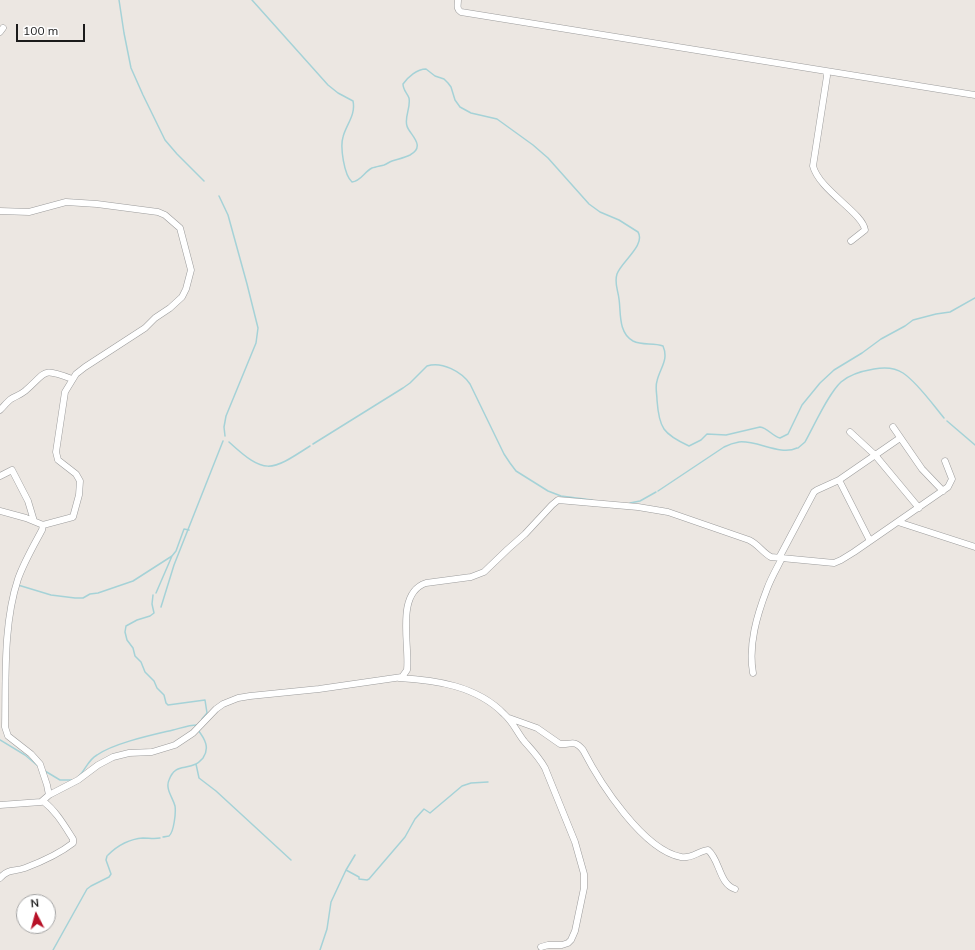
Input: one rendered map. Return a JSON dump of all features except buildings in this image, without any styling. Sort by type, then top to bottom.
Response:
[{"type":"street","points":[[458,0],[458,10],[461,12],[975,95]]},
{"type":"street","points":[[826,72],[827,76],[813,166],[816,174],[827,188],[856,215],[865,227],[865,230],[851,241]]},
{"type":"street","points":[[0,211],[29,212],[66,202],[117,206],[158,212],[178,225],[182,231],[191,270],[186,289],[182,297],[170,308],[155,318],[145,328],[84,367],[72,379],[65,392],[56,455],[60,462],[79,477],[79,495],[73,517],[43,525],[0,511]]},
{"type":"street","points":[[0,410],[12,398],[21,394],[43,374],[55,372],[72,379]]},
{"type":"street","points":[[893,427],[922,469],[943,491]]},
{"type":"street","points":[[850,432],[875,455],[919,508]]},
{"type":"street","points":[[753,673],[753,640],[757,620],[767,589],[780,558],[814,492],[839,480],[900,438]]},
{"type":"street","points":[[399,678],[404,675],[407,670],[406,618],[414,589],[421,584],[471,577],[484,572],[530,530],[558,500],[638,507],[674,514],[749,540],[758,545],[768,556],[837,562],[948,487],[952,479],[946,461]]},
{"type":"street","points":[[0,476],[12,470],[28,501],[35,519],[34,521]]},
{"type":"street","points":[[839,480],[870,541]]},
{"type":"street","points":[[898,522],[975,546]]},
{"type":"street","points":[[43,525],[18,579],[9,617],[7,636],[5,727],[9,737],[31,754],[40,764],[49,795]]},
{"type":"street","points":[[0,805],[36,803],[43,801],[49,795],[78,780],[98,765],[113,757],[129,753],[155,752],[175,745],[190,735],[216,709],[223,704],[238,698],[399,678],[458,686],[490,702],[509,718],[545,768],[575,842],[584,874],[584,888],[575,931],[568,943],[541,947]]},
{"type":"street","points":[[509,718],[537,728],[560,744],[573,742],[577,744],[583,750],[615,802],[640,832],[662,848],[680,857],[690,857],[708,850],[715,859],[727,884],[735,889]]},
{"type":"street","points":[[0,878],[7,871],[24,868],[57,854],[73,843],[73,839],[58,815],[43,801]]},
{"type":"waterway","points":[[119,0],[131,68],[143,95],[165,140],[204,181]]},
{"type":"waterway","points":[[252,0],[328,85],[338,93],[353,101],[354,106],[352,115],[344,133],[342,142],[343,161],[352,182],[358,180],[372,168],[406,157],[417,148],[416,140],[408,129],[406,123],[409,98],[404,90],[403,84],[419,70],[426,69],[435,76],[444,79],[448,83],[451,87],[455,100],[460,107],[471,113],[497,119],[533,145],[548,158],[589,204],[600,212],[619,220],[638,232],[640,237],[639,242],[619,269],[616,277],[621,322],[625,333],[633,341],[663,346],[665,351],[665,360],[658,376],[656,386],[659,417],[661,424],[668,434],[689,446],[701,440],[707,434],[726,435],[760,427],[780,438],[788,434],[802,405],[820,383],[834,370],[913,320],[950,312],[975,298]]},
{"type":"waterway","points":[[219,196],[228,215],[258,328],[256,343],[226,416],[224,427],[225,436]]},
{"type":"waterway","points":[[313,444],[403,388],[427,366],[445,366],[462,375],[470,384],[504,454],[516,471],[548,491],[561,496],[592,500]]},
{"type":"waterway","points":[[798,448],[805,442],[826,402],[836,387],[848,377],[856,373],[870,370],[889,368],[903,373],[920,388],[944,418]]},
{"type":"waterway","points":[[947,421],[975,445]]},
{"type":"waterway","points":[[161,607],[174,565],[223,441]]},
{"type":"waterway","points":[[229,442],[251,460],[260,465],[268,466],[286,461],[310,446]]},
{"type":"waterway","points":[[658,491],[724,447],[733,443],[746,442],[783,450],[797,448]]},
{"type":"waterway","points":[[630,503],[640,501],[656,492]]},
{"type":"waterway","points":[[18,585],[51,595],[83,598],[90,594],[98,593],[133,581],[172,556],[176,551],[184,529],[189,530]]},
{"type":"waterway","points":[[156,593],[172,556]]},
{"type":"waterway","points":[[153,595],[152,604],[154,613],[126,626],[125,632],[127,640],[133,648],[135,656],[141,662],[145,672],[154,681],[157,688],[164,695],[168,705],[205,700],[207,713],[202,719]]},
{"type":"waterway","points":[[79,776],[94,757],[113,747],[144,737],[197,725]]},
{"type":"waterway","points":[[163,837],[171,834],[174,822],[175,806],[168,787],[171,775],[177,769],[197,764],[203,758],[206,751],[206,744],[198,730]]},
{"type":"waterway","points":[[0,740],[25,755],[38,766]]},
{"type":"waterway","points":[[196,764],[199,778],[216,791],[291,860]]},
{"type":"waterway","points":[[45,771],[60,780],[73,780]]},
{"type":"waterway","points":[[346,870],[359,877],[359,879],[369,879],[405,837],[415,819],[424,809],[430,813],[462,786],[471,783],[488,782]]},
{"type":"waterway","points":[[108,855],[129,841],[143,838],[160,838]]},
{"type":"waterway","points":[[320,950],[327,929],[331,902],[355,855]]},
{"type":"waterway","points":[[53,950],[87,889],[109,877],[111,874],[106,860],[107,856]]}]
